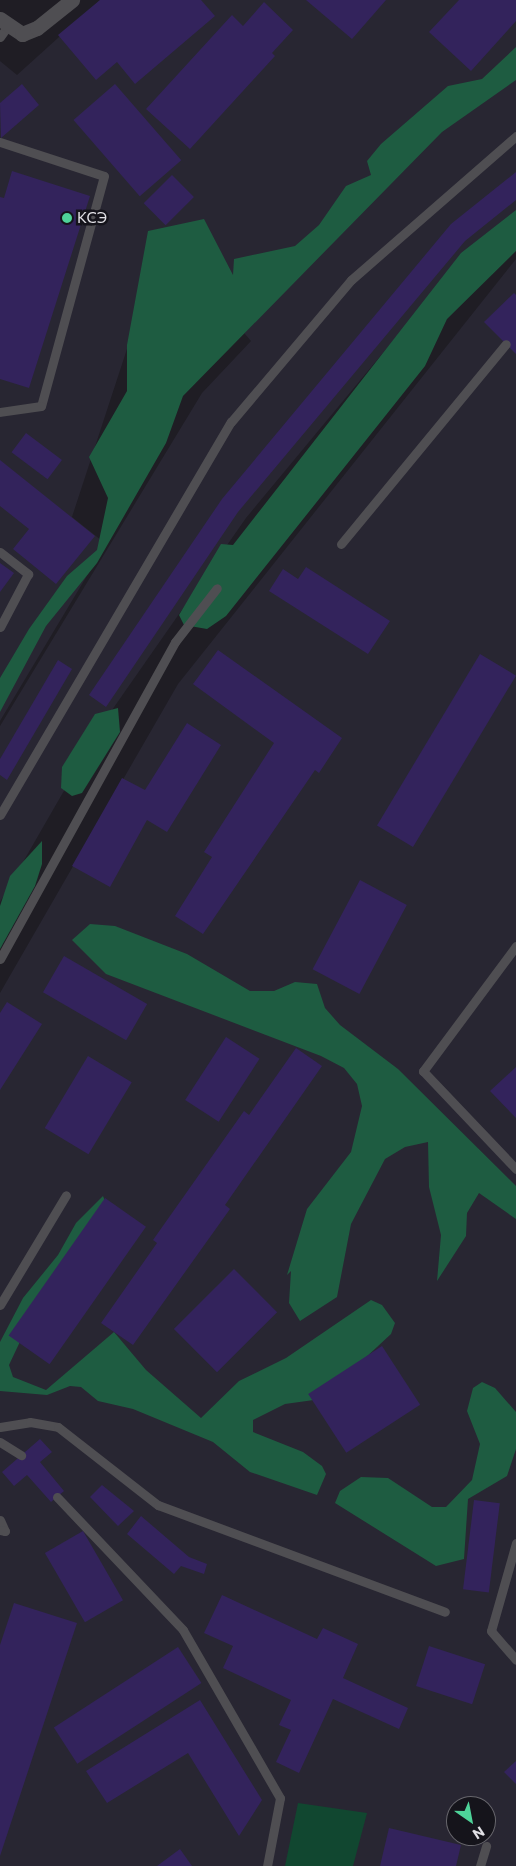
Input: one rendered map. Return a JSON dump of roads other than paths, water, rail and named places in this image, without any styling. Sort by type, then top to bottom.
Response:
[{"type":"street","points":[[2,27],[22,34],[37,28],[72,0]]},
{"type":"lane","points":[[0,815],[231,422],[351,280],[516,136]]},
{"type":"lane","points":[[0,142],[104,176],[41,406],[0,412]]},
{"type":"lane","points":[[341,544],[506,344]]},
{"type":"lane","points":[[0,552],[28,574],[0,627]]},
{"type":"lane","points":[[0,959],[175,642],[217,588]]},
{"type":"lane","points":[[516,946],[423,1070],[516,1169]]},
{"type":"lane","points":[[0,1305],[66,1195]]},
{"type":"lane","points":[[0,1426],[30,1422],[58,1427],[158,1505],[445,1612]]},
{"type":"lane","points":[[0,1442],[21,1455]]},
{"type":"lane","points":[[57,1497],[183,1630],[280,1798],[267,1866]]},
{"type":"lane","points":[[0,1520],[5,1531],[0,1530]]},
{"type":"lane","points":[[516,1544],[492,1631],[516,1660]]},
{"type":"lane","points":[[480,1866],[486,1846]]},
{"type":"place","name":"КСЭ","points":[[67,218]]}]
